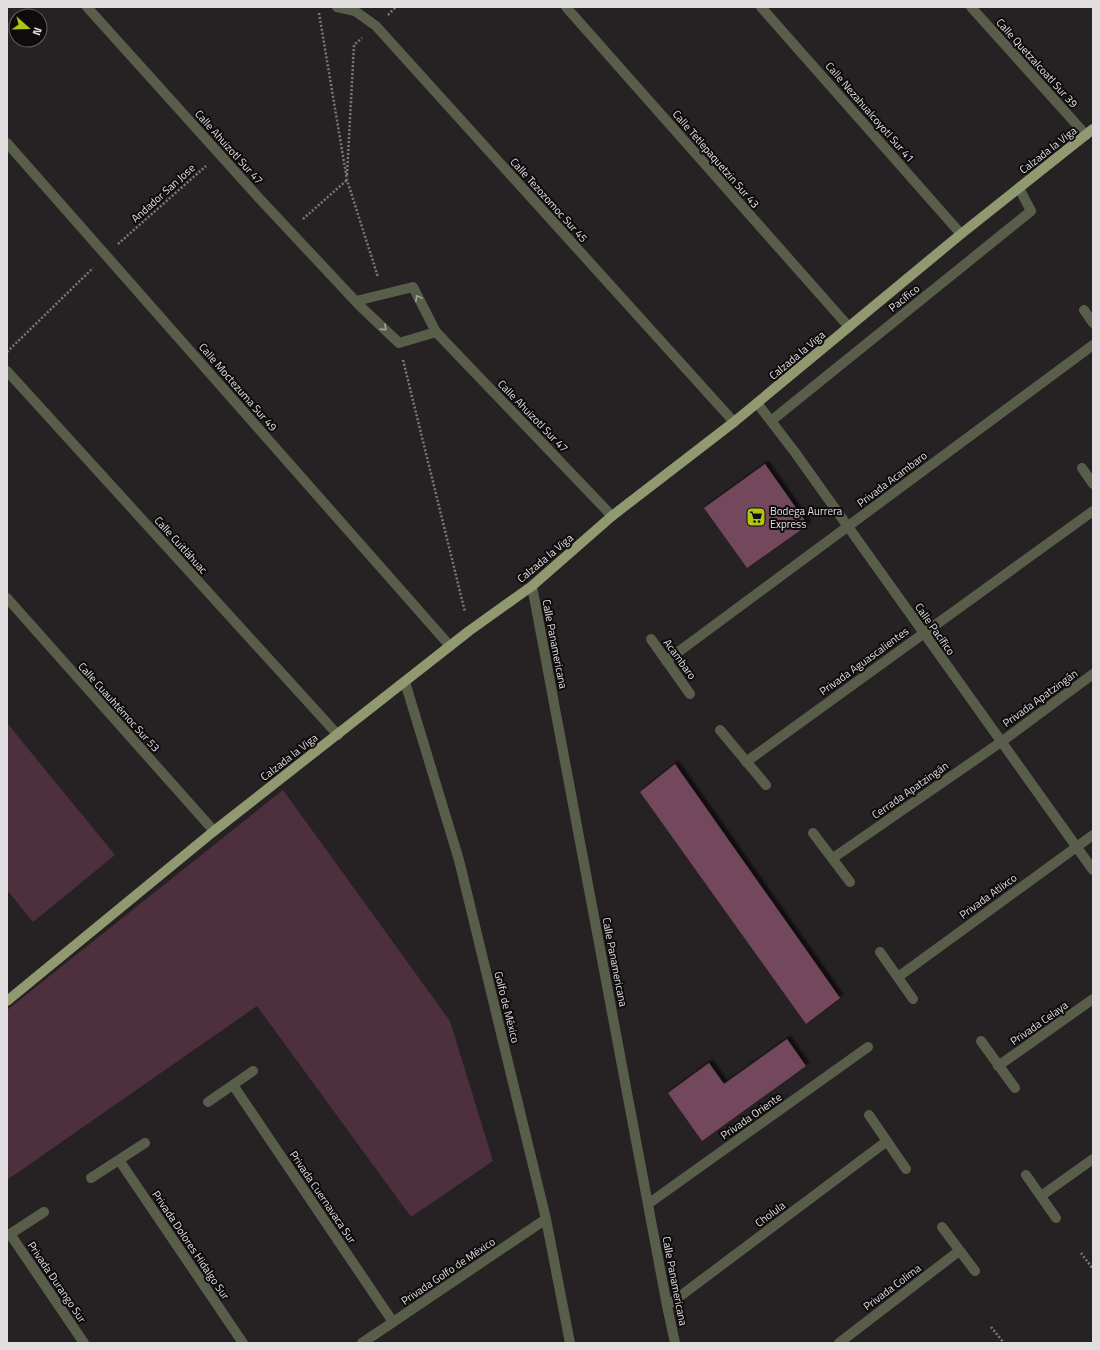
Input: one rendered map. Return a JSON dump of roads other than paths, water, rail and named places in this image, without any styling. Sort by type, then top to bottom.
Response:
[{"type":"main road","name":"Calzada la Viga","points":[[7,1000],[214,831],[450,646],[532,586],[612,516],[734,422],[961,234],[1089,132]]},
{"type":"street","name":"Calle Ahuizotl Sur 47","points":[[87,7],[252,191],[356,301],[399,343],[436,332]]},
{"type":"street","name":"Calle Tezozomoc Sur 45","points":[[337,7],[355,11],[376,26],[734,422]]},
{"type":"street","name":"Calle Tetlepaquetzin Sur 43","points":[[566,7],[849,327]]},
{"type":"street","name":"Calle Nezahualcoyotl Sur 41","points":[[761,7],[961,234]]},
{"type":"street","name":"Calle Quetzalcoatl Sur 39","points":[[971,7],[1089,132]]},
{"type":"street","name":"Calle Moctezuma Sur 49","points":[[7,143],[450,646]]},
{"type":"street","name":"Pacífico","points":[[771,421],[1031,211],[1019,188]]},
{"type":"street","name":"Calle Ahuizotl Sur 47","points":[[356,301],[413,288],[436,332],[612,516]]},
{"type":"street","points":[[1084,310],[1093,323]]},
{"type":"street","name":"Privada Acambaro","points":[[666,661],[1093,345]]},
{"type":"street","name":"Calle Cuitláhuac","points":[[7,371],[338,735]]},
{"type":"street","name":"Calle Pacífico","points":[[757,403],[848,527],[1093,870]]},
{"type":"street","points":[[1082,468],[1093,484]]},
{"type":"street","name":"Privada Aguascalientes","points":[[746,762],[1093,511]]},
{"type":"street","name":"Calle Panamericana","points":[[532,586],[675,1343]]},
{"type":"street","name":"Calle Cuauhtémoc Sur 53","points":[[7,598],[214,831]]},
{"type":"street","name":"Acambaro","points":[[651,639],[690,694]]},
{"type":"street","name":"Privada Apatzingán","points":[[1001,742],[1093,674]]},
{"type":"street","name":"Golfo de México","points":[[405,682],[459,860],[546,1219],[570,1343]]},
{"type":"street","points":[[720,730],[766,785]]},
{"type":"street","name":"Cerrada Apatzingán","points":[[832,858],[1001,742]]},
{"type":"street","points":[[813,833],[850,882]]},
{"type":"street","name":"Privada Atlixco","points":[[898,977],[1093,835]]},
{"type":"street","points":[[880,952],[913,999]]},
{"type":"street","name":"Privada Celaya","points":[[998,1066],[1093,999]]},
{"type":"street","points":[[981,1041],[1014,1088]]},
{"type":"street","name":"Privada Oriente","points":[[648,1204],[868,1047]]},
{"type":"street","points":[[208,1102],[253,1071]]},
{"type":"street","name":"Privada Cuernavaca Sur","points":[[233,1085],[393,1322]]},
{"type":"street","points":[[869,1114],[906,1169]]},
{"type":"street","name":"Cholula","points":[[667,1306],[887,1141]]},
{"type":"street","points":[[92,1178],[145,1143]]},
{"type":"street","points":[[1041,1196],[1093,1159]]},
{"type":"street","name":"Privada Dolores Hidalgo Sur","points":[[119,1160],[242,1343]]},
{"type":"street","points":[[1026,1175],[1056,1218]]},
{"type":"street","name":"Privada Durango Sur","points":[[44,1212],[9,1235],[84,1343]]},
{"type":"street","name":"Privada Golfo de México","points":[[362,1343],[546,1219]]},
{"type":"street","points":[[942,1227],[974,1271]]},
{"type":"street","name":"Privada Colima","points":[[839,1343],[959,1251]]},
{"type":"place","name":"Bodega Aurrera Express","points":[[756,517]]}]
